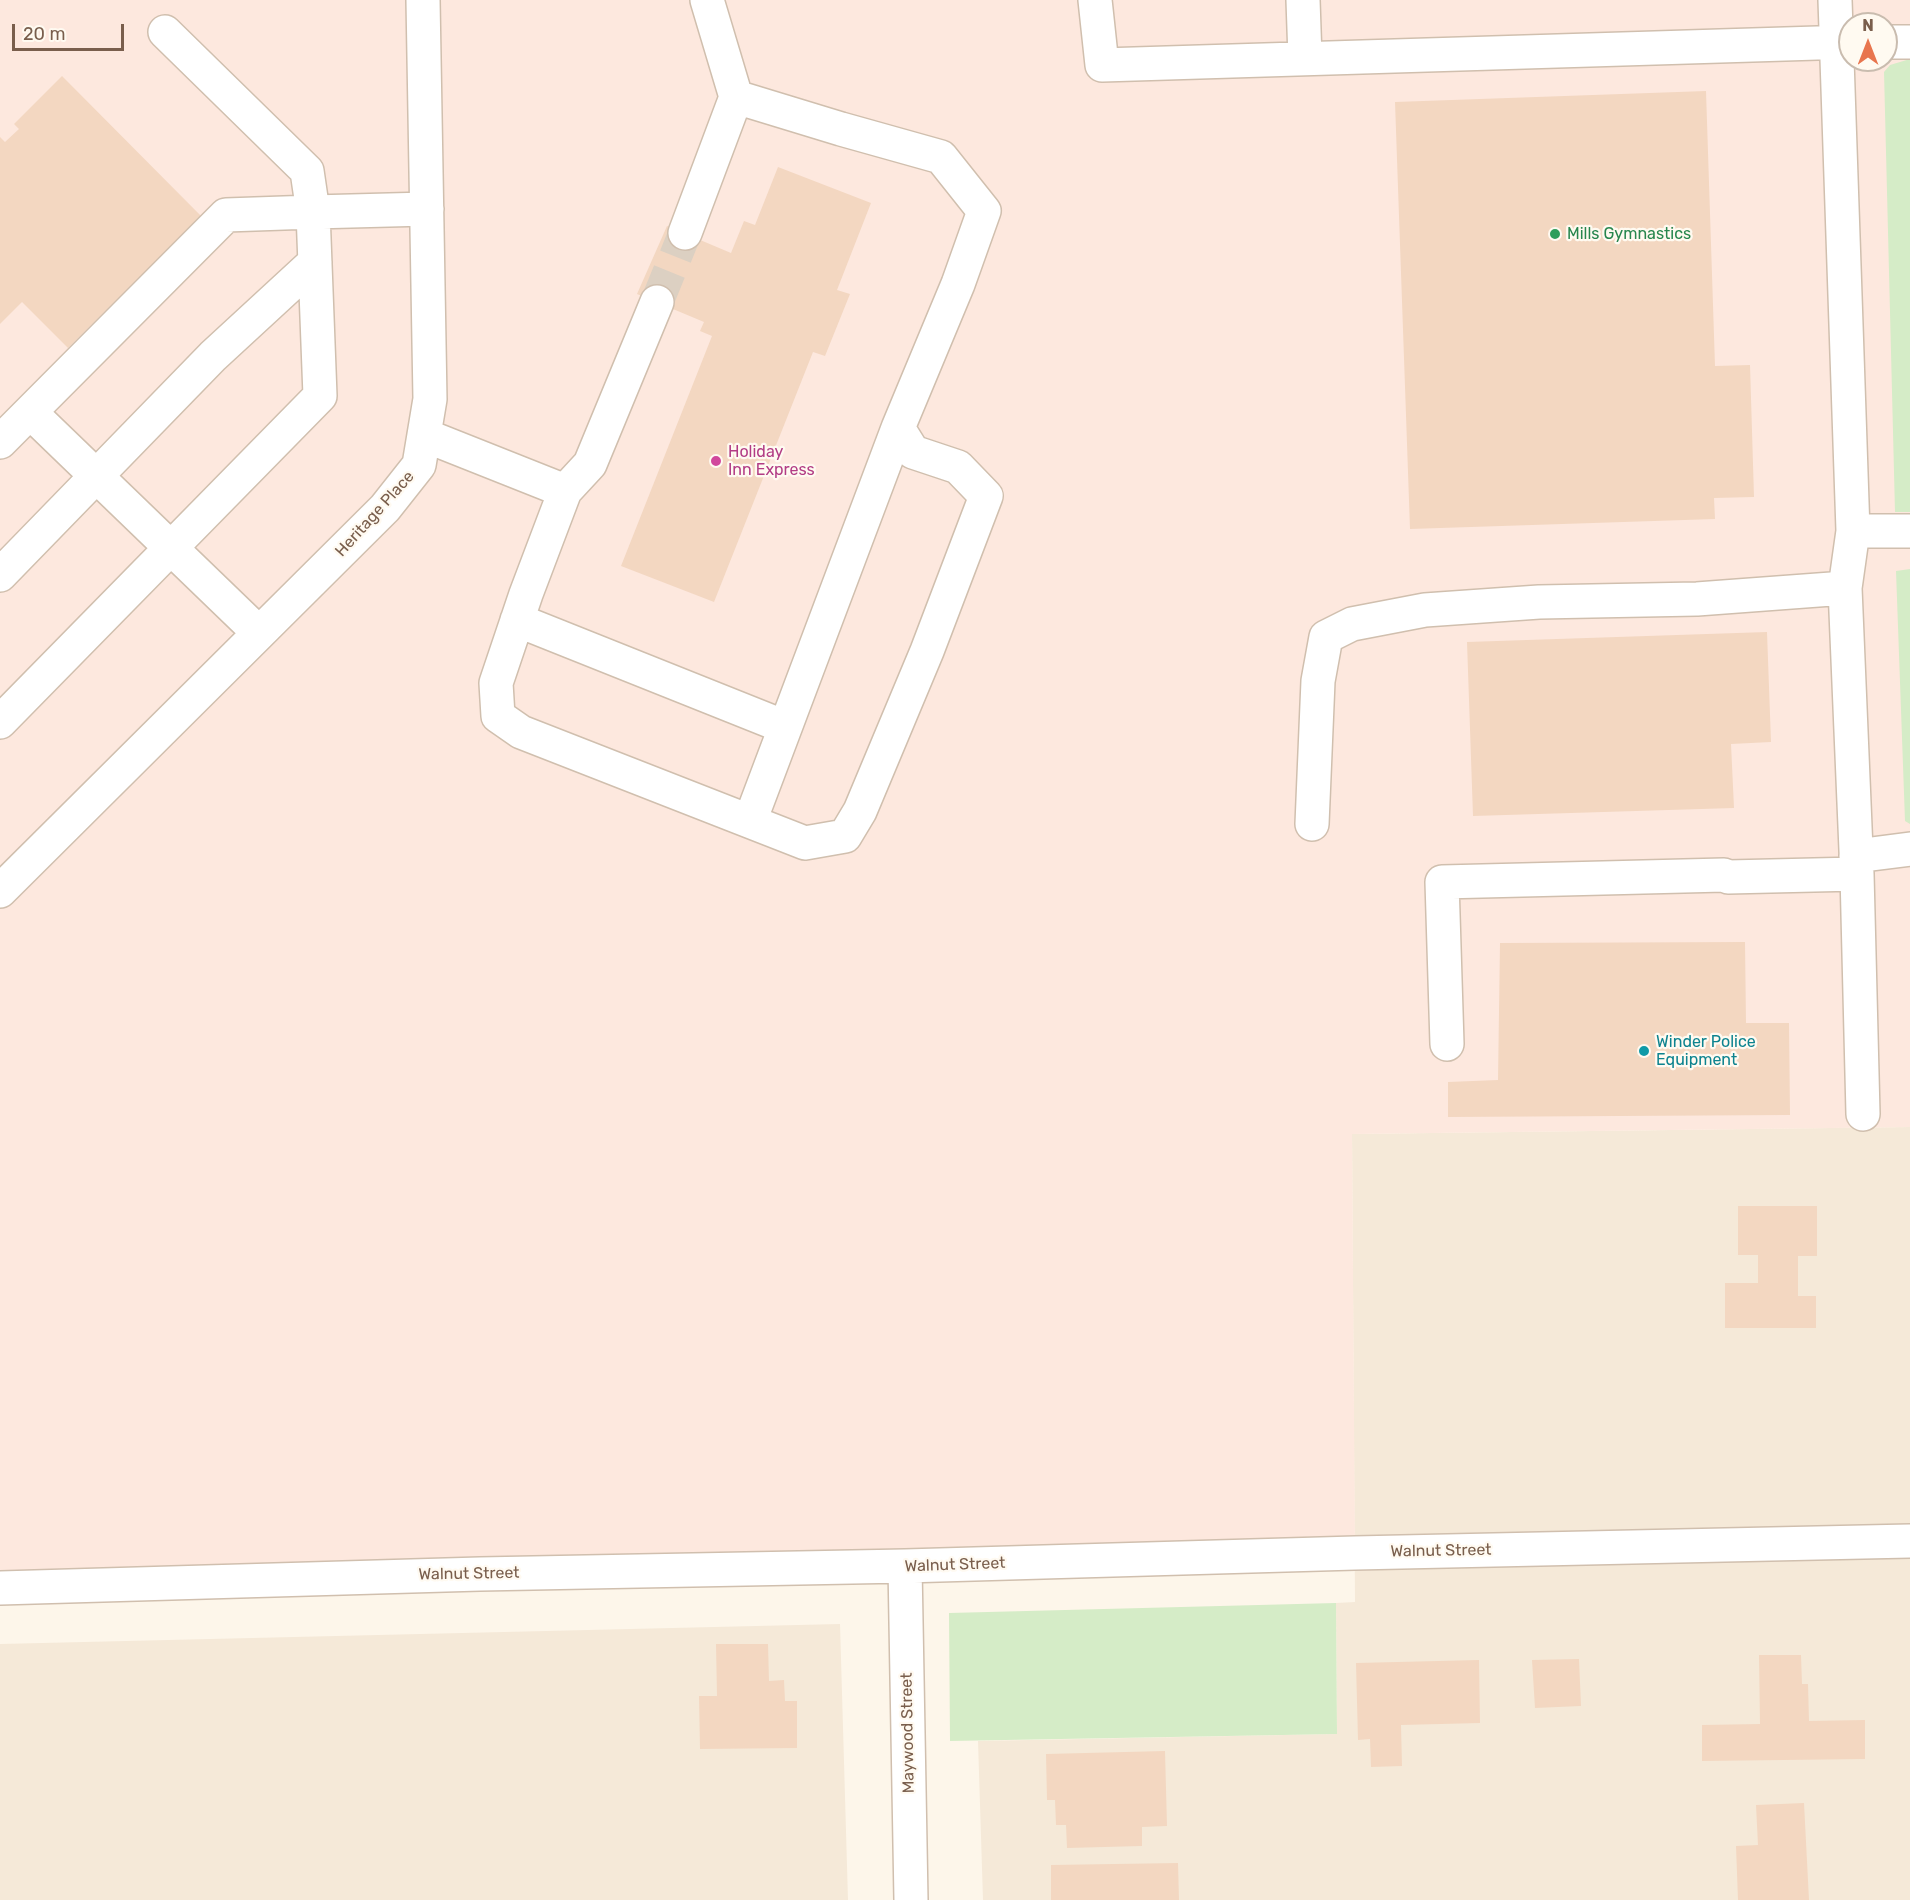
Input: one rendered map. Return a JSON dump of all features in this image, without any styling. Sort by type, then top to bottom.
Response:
[{"type":"street","name":"Heritage Place","points":[[0,891],[385,508],[419,465],[430,399],[423,0]]},
{"type":"street","points":[[686,233],[736,97],[707,0]]},
{"type":"street","points":[[1095,0],[1102,64],[1838,42]]},
{"type":"street","points":[[1303,0],[1305,58]]},
{"type":"street","points":[[0,722],[320,396],[313,212],[307,171],[165,32]]},
{"type":"street","points":[[1845,72],[1853,531],[1845,588],[1857,865],[1863,1114]]},
{"type":"street","points":[[736,97],[941,157],[984,211],[958,284],[898,428],[750,821]]},
{"type":"street","points":[[0,442],[226,214],[427,209]]},
{"type":"street","points":[[0,575],[213,356],[315,262]]},
{"type":"street","points":[[657,302],[590,464],[565,491],[496,683],[498,716],[521,732],[805,843],[845,836],[860,811],[927,651],[986,496],[958,467],[913,452],[898,428]]},
{"type":"street","points":[[30,412],[259,633]]},
{"type":"street","points":[[424,435],[565,491]]},
{"type":"street","points":[[1853,531],[1910,531]]},
{"type":"street","points":[[1312,824],[1318,681],[1326,637],[1352,624],[1425,610],[1539,602],[1696,598],[1845,588]]},
{"type":"street","points":[[517,620],[785,727]]},
{"type":"street","points":[[1447,1044],[1442,882],[1724,875],[1728,877],[1857,865],[1910,849]]},
{"type":"street","name":"Walnut Street","points":[[0,1588],[491,1574],[1910,1541]]},
{"type":"street","name":"Maywood Street","points":[[905,1566],[911,1900]]},
{"type":"shaded area","points":[[0,0],[1910,0],[1910,1127],[1352,1134],[1355,1553],[0,1588]]},
{"type":"shaded area","points":[[1910,1127],[1910,1900],[983,1900],[978,1741],[1337,1734],[1336,1603],[1355,1602],[1352,1134]]},
{"type":"shaded area","points":[[840,1624],[848,1900],[0,1900],[0,1644]]},
{"type":"green space","points":[[1910,59],[1910,512],[1895,512],[1884,72],[1898,72],[1898,63]]},
{"type":"green space","points":[[1910,569],[1910,824],[1905,821],[1896,571]]},
{"type":"green space","points":[[1336,1603],[1337,1734],[950,1741],[949,1613]]},
{"type":"building","points":[[62,76],[201,216],[68,348],[22,302],[0,324],[0,137],[5,142],[19,129],[14,124]]},
{"type":"building","name":"Mills Gymnastics","points":[[1706,91],[1715,366],[1750,365],[1754,497],[1714,498],[1715,519],[1410,529],[1395,102]]},
{"type":"building","name":"Holiday Inn Express","points":[[778,167],[871,203],[837,290],[850,294],[825,356],[813,352],[714,602],[621,566],[712,336],[700,331],[704,322],[637,294],[667,226],[731,253],[744,221],[755,225]]},
{"type":"building","points":[[1767,632],[1771,742],[1731,744],[1734,808],[1473,816],[1467,642]]},
{"type":"building","name":"Winder Police Equipment","points":[[1745,942],[1746,1023],[1789,1023],[1790,1115],[1448,1117],[1448,1082],[1498,1080],[1500,943]]},
{"type":"building","points":[[1738,1206],[1817,1206],[1817,1256],[1798,1256],[1798,1296],[1816,1296],[1816,1328],[1725,1328],[1725,1283],[1758,1283],[1758,1255],[1738,1255]]},
{"type":"building","points":[[716,1644],[768,1644],[769,1681],[784,1680],[785,1701],[797,1701],[797,1748],[700,1749],[699,1696],[717,1696]]},
{"type":"building","points":[[1759,1655],[1801,1655],[1802,1684],[1808,1684],[1809,1721],[1865,1720],[1865,1759],[1702,1761],[1702,1725],[1760,1724]]},
{"type":"building","points":[[1579,1659],[1581,1706],[1535,1708],[1532,1660]]},
{"type":"building","points":[[1479,1660],[1480,1723],[1401,1725],[1402,1766],[1371,1767],[1370,1739],[1358,1740],[1356,1663]]},
{"type":"building","points":[[1165,1751],[1167,1826],[1142,1827],[1142,1846],[1067,1848],[1066,1825],[1056,1825],[1055,1800],[1047,1800],[1046,1754]]},
{"type":"building","points":[[1804,1803],[1809,1900],[1738,1900],[1736,1846],[1758,1845],[1756,1805]]},
{"type":"building","points":[[1178,1863],[1179,1900],[1051,1900],[1051,1865]]},
{"type":"tunnel","points":[[657,302],[685,233]]},
{"type":"place","name":"Mills Gymnastics","points":[[1555,234]]},
{"type":"place","name":"Holiday Inn Express","points":[[716,461]]},
{"type":"place","name":"Winder Police Equipment","points":[[1644,1051]]}]
